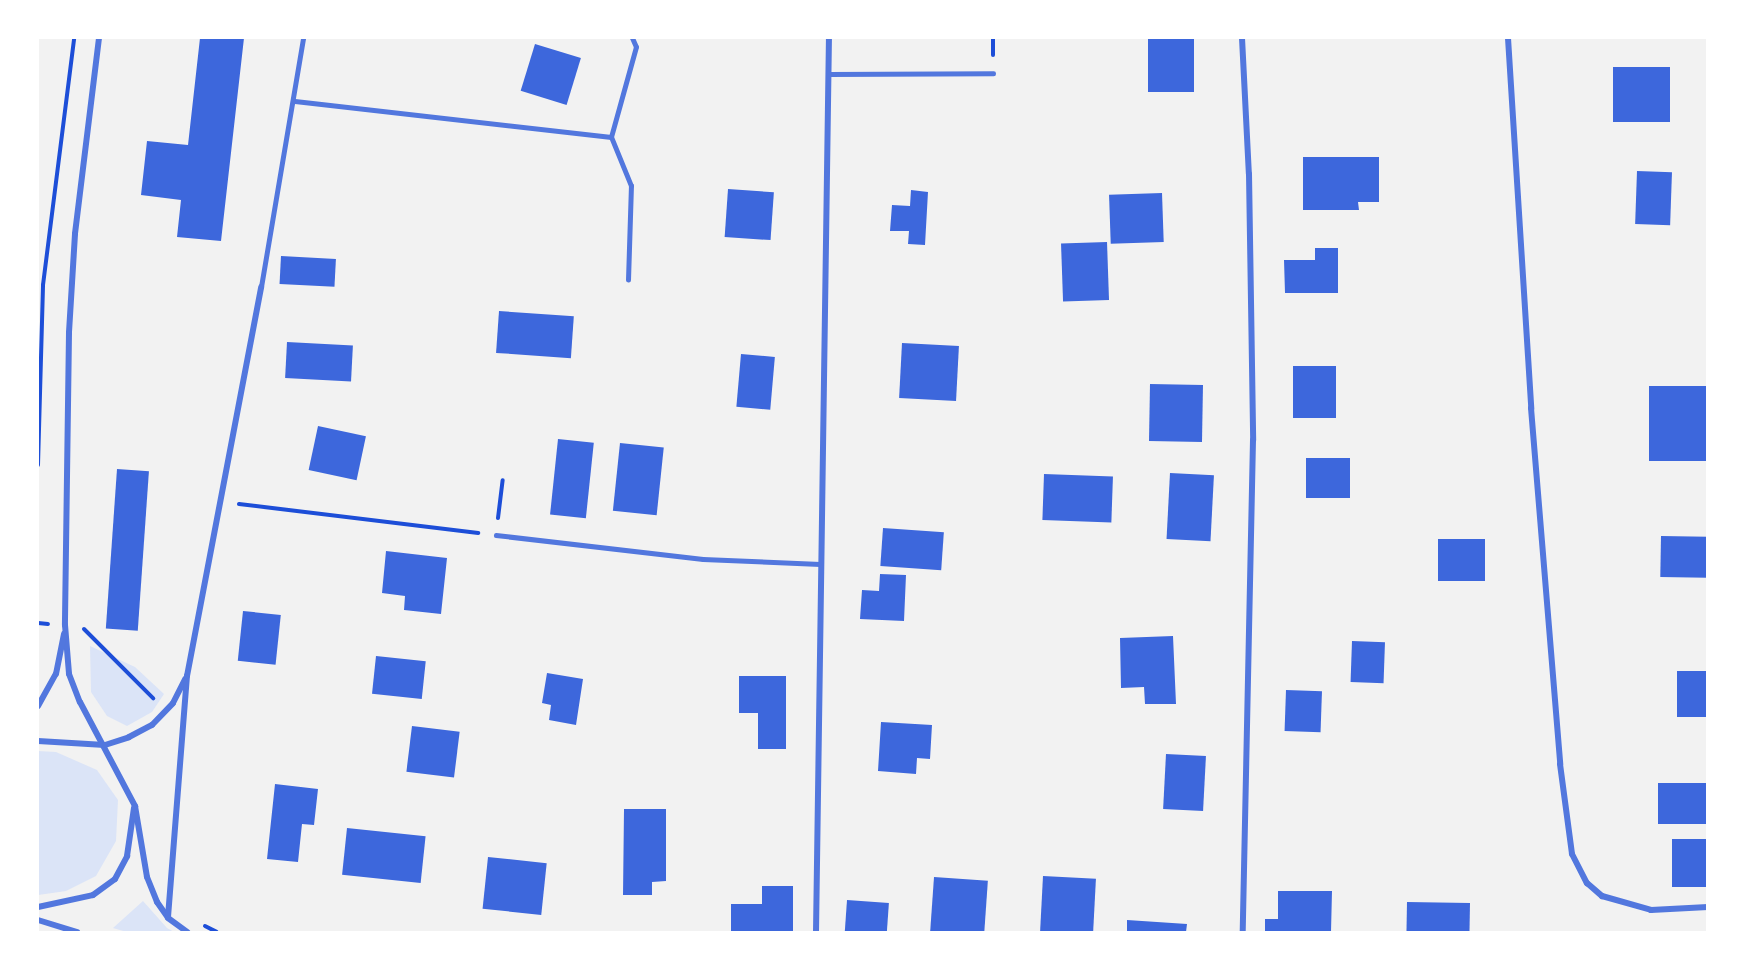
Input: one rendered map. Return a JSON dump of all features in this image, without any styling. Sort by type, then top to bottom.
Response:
[{"type":"street","points":[[99,38],[75,234],[69,333],[65,625],[69,674],[80,702],[105,745],[135,806],[147,877],[168,918],[187,933]]},
{"type":"street","points":[[816,933],[829,38]]},
{"type":"street","points":[[1242,38],[1250,174],[1253,440],[1242,933]]},
{"type":"street","points":[[1508,38],[1531,408],[1560,764],[1572,854],[1587,883],[1602,896],[1651,910],[1707,908]]},
{"type":"street","points":[[168,918],[187,676],[261,287]]},
{"type":"street","points":[[38,706],[56,674],[65,625]]},
{"type":"street","points":[[38,741],[105,745],[152,725],[165,711],[187,676]]},
{"type":"street","points":[[38,907],[93,896],[115,879],[127,856],[135,806]]},
{"type":"street","points":[[38,920],[77,933]]},
{"type":"lane","points":[[261,287],[295,101],[303,38]]},
{"type":"lane","points":[[628,280],[632,186],[612,137],[636,47],[632,38]]},
{"type":"lane","points":[[829,74],[993,73]]},
{"type":"lane","points":[[295,101],[612,137]]},
{"type":"lane","points":[[496,535],[703,558],[820,564]]},
{"type":"path","points":[[38,465],[43,285],[74,38]]},
{"type":"path","points":[[220,502],[496,535],[503,480]]},
{"type":"path","points":[[38,623],[82,627],[165,711]]},
{"type":"path","points":[[198,923],[217,933]]},
{"type":"shaded area","points":[[90,646],[135,667],[164,694],[152,712],[127,726],[107,716],[91,692]]},
{"type":"shaded area","points":[[38,751],[56,752],[97,770],[118,800],[116,841],[96,876],[66,891],[38,895]]},
{"type":"shaded area","points":[[143,901],[167,928],[174,932],[127,932],[113,928]]},
{"type":"building","points":[[200,38],[244,38],[221,241],[177,237],[181,200],[141,195],[147,141],[188,145]]},
{"type":"building","points":[[1148,38],[1194,38],[1194,92],[1148,92]]},
{"type":"building","points":[[535,44],[581,58],[567,105],[521,91]]},
{"type":"building","points":[[1613,67],[1670,67],[1670,122],[1613,122]]},
{"type":"building","points":[[1303,157],[1379,157],[1379,202],[1358,202],[1359,210],[1303,210]]},
{"type":"building","points":[[1637,171],[1672,172],[1670,225],[1635,224]]},
{"type":"building","points":[[728,189],[774,192],[771,240],[725,237]]},
{"type":"building","points":[[911,190],[928,192],[925,245],[908,244],[909,231],[890,231],[892,205],[910,206]]},
{"type":"building","points":[[1162,193],[1164,242],[1111,244],[1109,195]]},
{"type":"building","points":[[1107,242],[1109,300],[1063,302],[1061,244]]},
{"type":"building","points":[[1315,248],[1338,248],[1338,293],[1285,293],[1284,260],[1315,260]]},
{"type":"building","points":[[281,256],[336,259],[334,287],[280,284]]},
{"type":"building","points":[[499,311],[574,316],[571,358],[496,353]]},
{"type":"building","points":[[287,342],[353,345],[351,381],[285,378]]},
{"type":"building","points":[[902,343],[959,346],[956,401],[899,398]]},
{"type":"building","points":[[741,354],[775,357],[770,410],[736,407]]},
{"type":"building","points":[[1293,366],[1336,366],[1336,418],[1293,418]]},
{"type":"building","points":[[1150,384],[1203,385],[1202,442],[1149,441]]},
{"type":"building","points":[[1649,386],[1707,386],[1707,461],[1649,461]]},
{"type":"building","points":[[318,426],[366,436],[357,480],[309,470]]},
{"type":"building","points":[[558,439],[594,443],[586,518],[550,515]]},
{"type":"building","points":[[620,443],[664,448],[657,515],[613,511]]},
{"type":"building","points":[[1306,458],[1350,458],[1350,498],[1306,498]]},
{"type":"building","points":[[117,469],[149,471],[138,631],[106,629]]},
{"type":"building","points":[[1170,473],[1214,475],[1210,541],[1167,539]]},
{"type":"building","points":[[1044,474],[1113,476],[1111,522],[1042,520]]},
{"type":"building","points":[[883,528],[944,532],[941,570],[880,566]]},
{"type":"building","points":[[1661,536],[1708,537],[1707,578],[1660,577]]},
{"type":"building","points":[[1438,539],[1485,539],[1485,581],[1438,581]]},
{"type":"building","points":[[386,551],[447,558],[441,614],[404,610],[405,596],[382,593]]},
{"type":"building","points":[[880,574],[906,575],[904,621],[860,619],[862,590],[879,591]]},
{"type":"building","points":[[243,611],[281,615],[276,665],[238,661]]},
{"type":"building","points":[[1173,636],[1176,704],[1145,704],[1144,687],[1121,688],[1120,638]]},
{"type":"building","points":[[1352,641],[1385,642],[1384,683],[1351,682]]},
{"type":"building","points":[[376,656],[426,661],[422,699],[372,694]]},
{"type":"building","points":[[1677,671],[1708,671],[1708,717],[1677,717]]},
{"type":"building","points":[[547,673],[583,679],[576,725],[549,720],[551,705],[542,703]]},
{"type":"building","points":[[739,676],[786,676],[786,749],[758,749],[758,713],[739,713]]},
{"type":"building","points":[[1286,690],[1322,691],[1321,732],[1285,731]]},
{"type":"building","points":[[881,722],[932,725],[930,759],[917,758],[916,774],[878,771]]},
{"type":"building","points":[[412,726],[460,732],[454,778],[406,772]]},
{"type":"building","points":[[1166,754],[1206,756],[1203,811],[1163,809]]},
{"type":"building","points":[[1658,783],[1708,783],[1708,824],[1658,824]]},
{"type":"building","points":[[275,784],[318,789],[314,825],[302,824],[298,862],[267,859]]},
{"type":"building","points":[[624,809],[666,809],[666,881],[652,882],[652,895],[623,895]]},
{"type":"building","points":[[347,828],[426,836],[421,883],[342,875]]},
{"type":"building","points":[[1672,839],[1707,839],[1707,887],[1672,887]]},
{"type":"building","points":[[488,857],[547,863],[541,915],[483,909]]},
{"type":"building","points":[[1043,876],[1096,879],[1093,932],[1040,932]]},
{"type":"building","points":[[934,877],[988,881],[984,932],[930,932]]},
{"type":"building","points":[[762,886],[793,886],[793,932],[731,932],[731,904],[762,904]]},
{"type":"building","points":[[1278,891],[1332,891],[1331,932],[1265,932],[1265,919],[1278,919]]},
{"type":"building","points":[[847,900],[889,903],[887,932],[845,932]]},
{"type":"building","points":[[1407,902],[1470,903],[1469,932],[1406,932]]},
{"type":"building","points":[[1127,920],[1187,924],[1186,932],[1127,932]]}]
